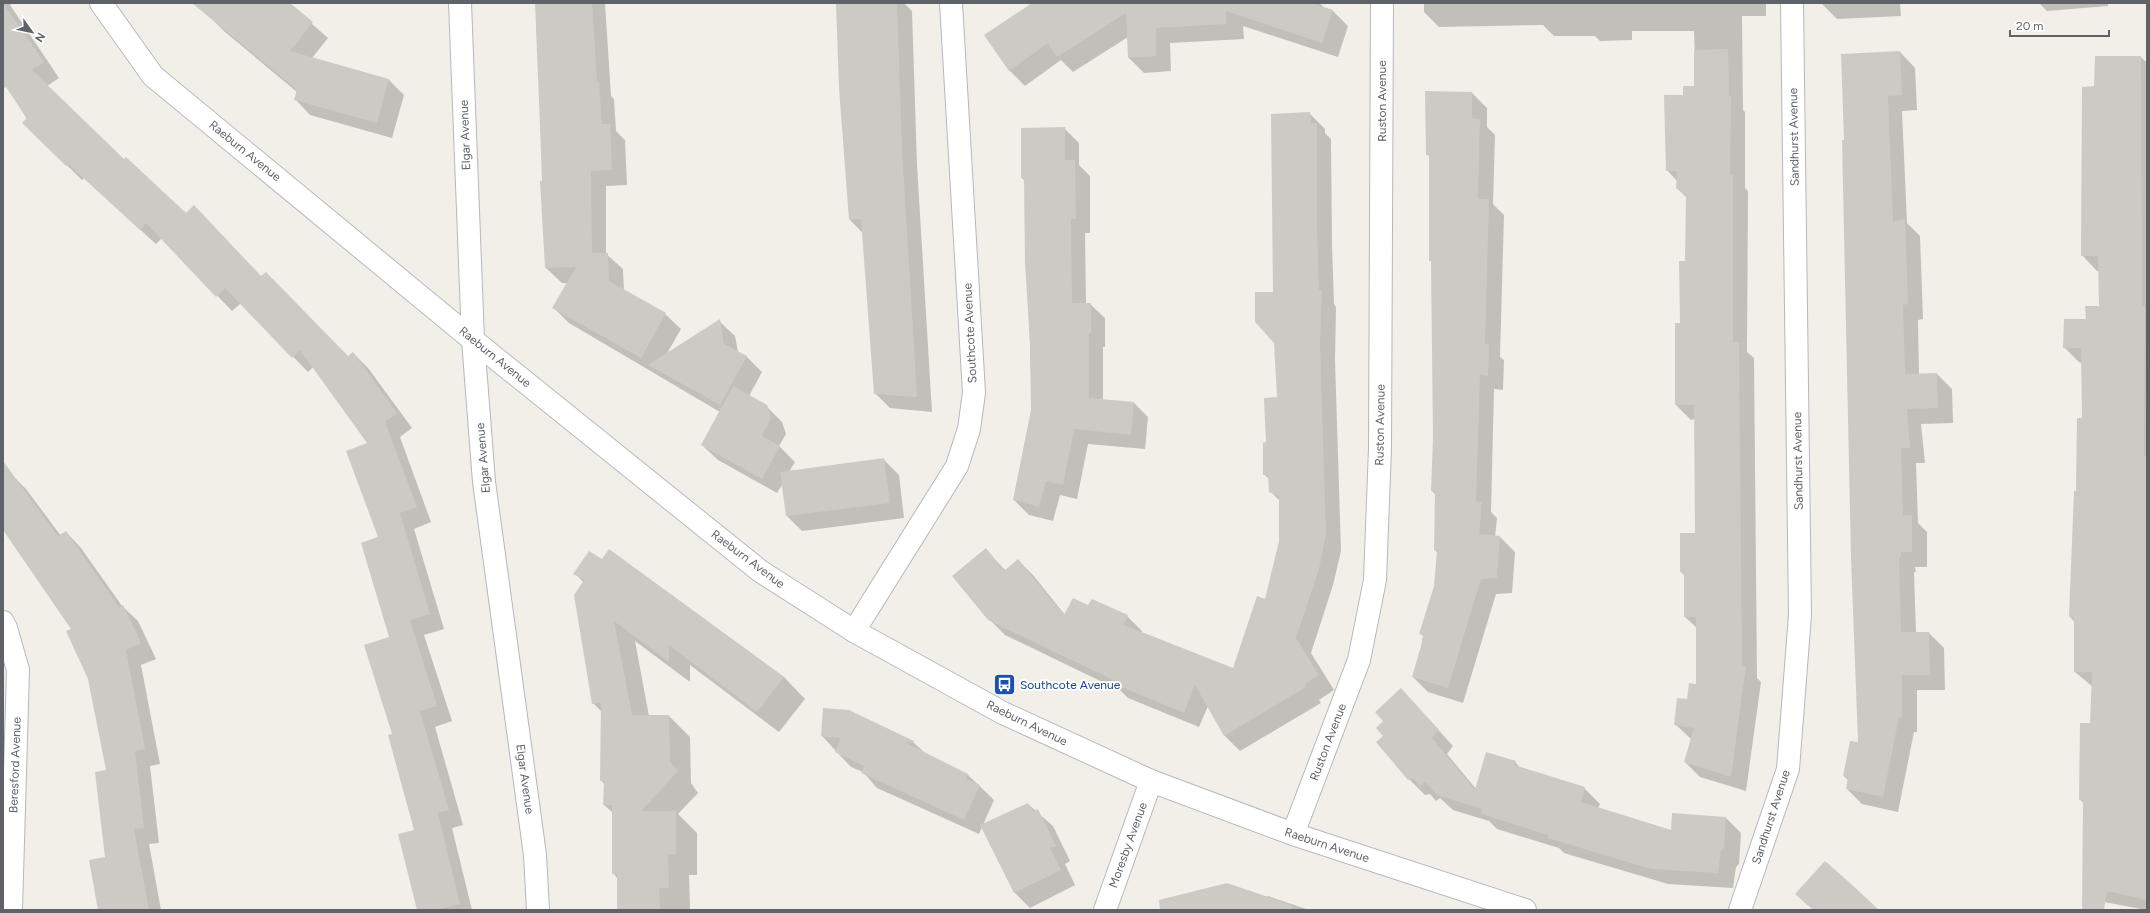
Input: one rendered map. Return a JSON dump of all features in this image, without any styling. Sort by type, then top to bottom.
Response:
[{"type":"street","name":"Raeburn Avenue","points":[[101,3],[153,76],[474,340],[760,571],[854,631],[1003,713],[1150,780],[1292,834],[1524,910]]},
{"type":"street","name":"Elgar Avenue","points":[[460,3],[474,340],[484,482],[535,855],[538,910]]},
{"type":"street","name":"Southcote Avenue","points":[[854,631],[957,466],[970,429],[974,393],[951,3]]},
{"type":"street","name":"Ruston Avenue","points":[[1292,834],[1359,660],[1375,580],[1380,448],[1382,3]]},
{"type":"street","name":"Sandhurst Avenue","points":[[1740,910],[1788,769],[1800,615],[1792,3]]},
{"type":"street","name":"Beresford Avenue","points":[[3,622],[18,670],[11,910]]},
{"type":"street","name":"Moresby Avenue","points":[[1104,910],[1150,780]]},
{"type":"building","points":[[3,3],[44,62],[32,70],[124,159],[126,157],[186,213],[194,205],[261,276],[266,272],[348,356],[353,352],[397,413],[385,422],[417,507],[400,513],[430,614],[410,620],[437,706],[420,711],[449,810],[438,813],[460,904],[435,910],[417,910],[398,834],[414,830],[388,735],[392,734],[364,645],[389,637],[361,543],[378,537],[346,451],[367,443],[300,350],[292,358],[225,288],[216,297],[146,223],[140,230],[68,164],[66,166],[22,123],[27,118],[6,87],[3,89]]},
{"type":"building","points":[[192,3],[290,3],[313,22],[290,51],[389,79],[377,123],[294,100],[297,90]]},
{"type":"building","points":[[535,3],[592,3],[597,82],[599,82],[602,124],[610,124],[612,170],[591,171],[592,253],[608,253],[609,281],[666,313],[641,358],[552,308],[576,267],[545,268],[540,181],[542,181]]},
{"type":"building","points":[[836,3],[897,3],[902,149],[917,397],[874,394],[861,219],[849,220],[839,88]]},
{"type":"building","points":[[1032,3],[1312,3],[1333,10],[1322,43],[1226,11],[1226,24],[1156,28],[1156,56],[1128,58],[1126,13],[1057,57],[1048,43],[1009,71],[984,35]]},
{"type":"building","points":[[1728,49],[1729,96],[1731,96],[1730,175],[1733,175],[1733,342],[1739,342],[1742,665],[1746,666],[1731,777],[1684,762],[1694,728],[1674,725],[1677,698],[1687,699],[1689,683],[1696,684],[1696,617],[1684,617],[1684,572],[1680,572],[1680,533],[1695,533],[1694,405],[1675,405],[1675,323],[1680,323],[1679,261],[1685,261],[1686,196],[1676,188],[1677,171],[1666,171],[1664,95],[1683,95],[1683,86],[1694,86],[1694,50]]},
{"type":"building","points":[[1900,51],[1902,95],[1888,96],[1893,221],[1905,219],[1908,304],[1903,305],[1905,374],[1937,373],[1938,408],[1907,409],[1910,448],[1901,448],[1903,515],[1912,515],[1912,552],[1901,552],[1901,557],[1899,557],[1901,632],[1929,632],[1930,675],[1902,675],[1902,717],[1899,717],[1883,797],[1846,789],[1848,777],[1843,776],[1850,741],[1858,742],[1851,558],[1842,140],[1844,140],[1841,54]]},
{"type":"building","points":[[2095,56],[2141,56],[2142,306],[2145,306],[2144,456],[2146,456],[2147,492],[2147,900],[2107,891],[2104,910],[2082,910],[2083,800],[2079,800],[2080,723],[2090,723],[2092,672],[2074,672],[2074,617],[2069,617],[2074,491],[2076,491],[2077,418],[2082,418],[2081,348],[2063,348],[2064,319],[2086,319],[2085,306],[2099,306],[2098,256],[2081,256],[2082,87],[2094,86]]},
{"type":"building","points":[[1425,91],[1472,92],[1472,118],[1480,119],[1478,199],[1489,199],[1485,344],[1489,344],[1488,376],[1480,375],[1476,501],[1482,502],[1479,534],[1500,536],[1497,578],[1481,579],[1448,688],[1412,677],[1423,635],[1419,634],[1434,586],[1437,550],[1434,550],[1435,492],[1431,491],[1433,438],[1431,261],[1429,261],[1429,155],[1426,155]]},
{"type":"building","points":[[1310,112],[1311,123],[1317,123],[1317,228],[1319,290],[1322,290],[1320,344],[1326,535],[1319,569],[1296,638],[1319,675],[1305,684],[1306,687],[1224,736],[1195,685],[1184,713],[1112,683],[1113,680],[988,620],[952,576],[986,548],[1004,571],[1018,559],[1064,615],[1073,598],[1088,605],[1092,599],[1128,615],[1124,625],[1233,668],[1257,596],[1265,599],[1279,541],[1279,496],[1269,492],[1268,475],[1263,475],[1263,443],[1266,442],[1264,398],[1277,397],[1274,343],[1255,322],[1255,292],[1273,292],[1271,114]]},
{"type":"building","points":[[1065,127],[1065,160],[1075,160],[1076,219],[1071,219],[1072,303],[1091,303],[1091,333],[1089,333],[1089,398],[1134,402],[1131,435],[1074,429],[1063,485],[1046,481],[1039,507],[1013,500],[1031,410],[1030,343],[1025,263],[1024,178],[1021,178],[1021,128]]},
{"type":"building","points":[[720,319],[724,344],[747,356],[720,405],[648,365]]},
{"type":"building","points":[[733,386],[767,405],[771,418],[762,436],[780,446],[762,479],[701,445]]},
{"type":"building","points":[[884,458],[890,503],[786,516],[780,472]]},
{"type":"building","points":[[3,461],[58,536],[66,531],[119,607],[123,605],[141,643],[126,650],[145,749],[135,751],[144,828],[134,829],[149,910],[98,910],[89,860],[105,857],[95,772],[106,770],[88,679],[66,631],[71,629],[3,530]]},
{"type":"building","points":[[609,549],[784,677],[757,712],[669,645],[669,662],[614,621],[632,715],[669,715],[670,761],[678,771],[641,811],[676,811],[676,854],[668,854],[669,888],[659,888],[660,910],[617,910],[617,874],[612,874],[612,805],[603,805],[604,781],[600,781],[601,703],[592,704],[574,595],[584,580],[573,574],[589,551],[602,559]]},
{"type":"building","points":[[1401,688],[1439,730],[1432,738],[1475,790],[1486,752],[1516,761],[1514,765],[1585,787],[1581,802],[1671,830],[1672,813],[1726,817],[1724,848],[1721,851],[1718,873],[1651,869],[1607,856],[1548,838],[1548,835],[1481,814],[1482,809],[1437,795],[1425,782],[1420,787],[1414,779],[1408,780],[1376,742],[1383,736],[1376,728],[1383,721],[1375,712]]},
{"type":"building","points":[[823,708],[849,710],[914,741],[913,743],[904,742],[968,774],[966,779],[980,785],[964,820],[861,773],[864,766],[835,752],[841,738],[821,736]]},
{"type":"building","points":[[1028,803],[1033,811],[1038,809],[1056,846],[1050,848],[1061,870],[1014,893],[980,825]]},
{"type":"building","points":[[1825,861],[1879,910],[1813,910],[1795,894]]},
{"type":"building","points":[[1227,883],[1292,905],[1291,910],[1160,910],[1159,900]]},
{"type":"place","name":"Southcote Avenue","points":[[1005,685]]}]
